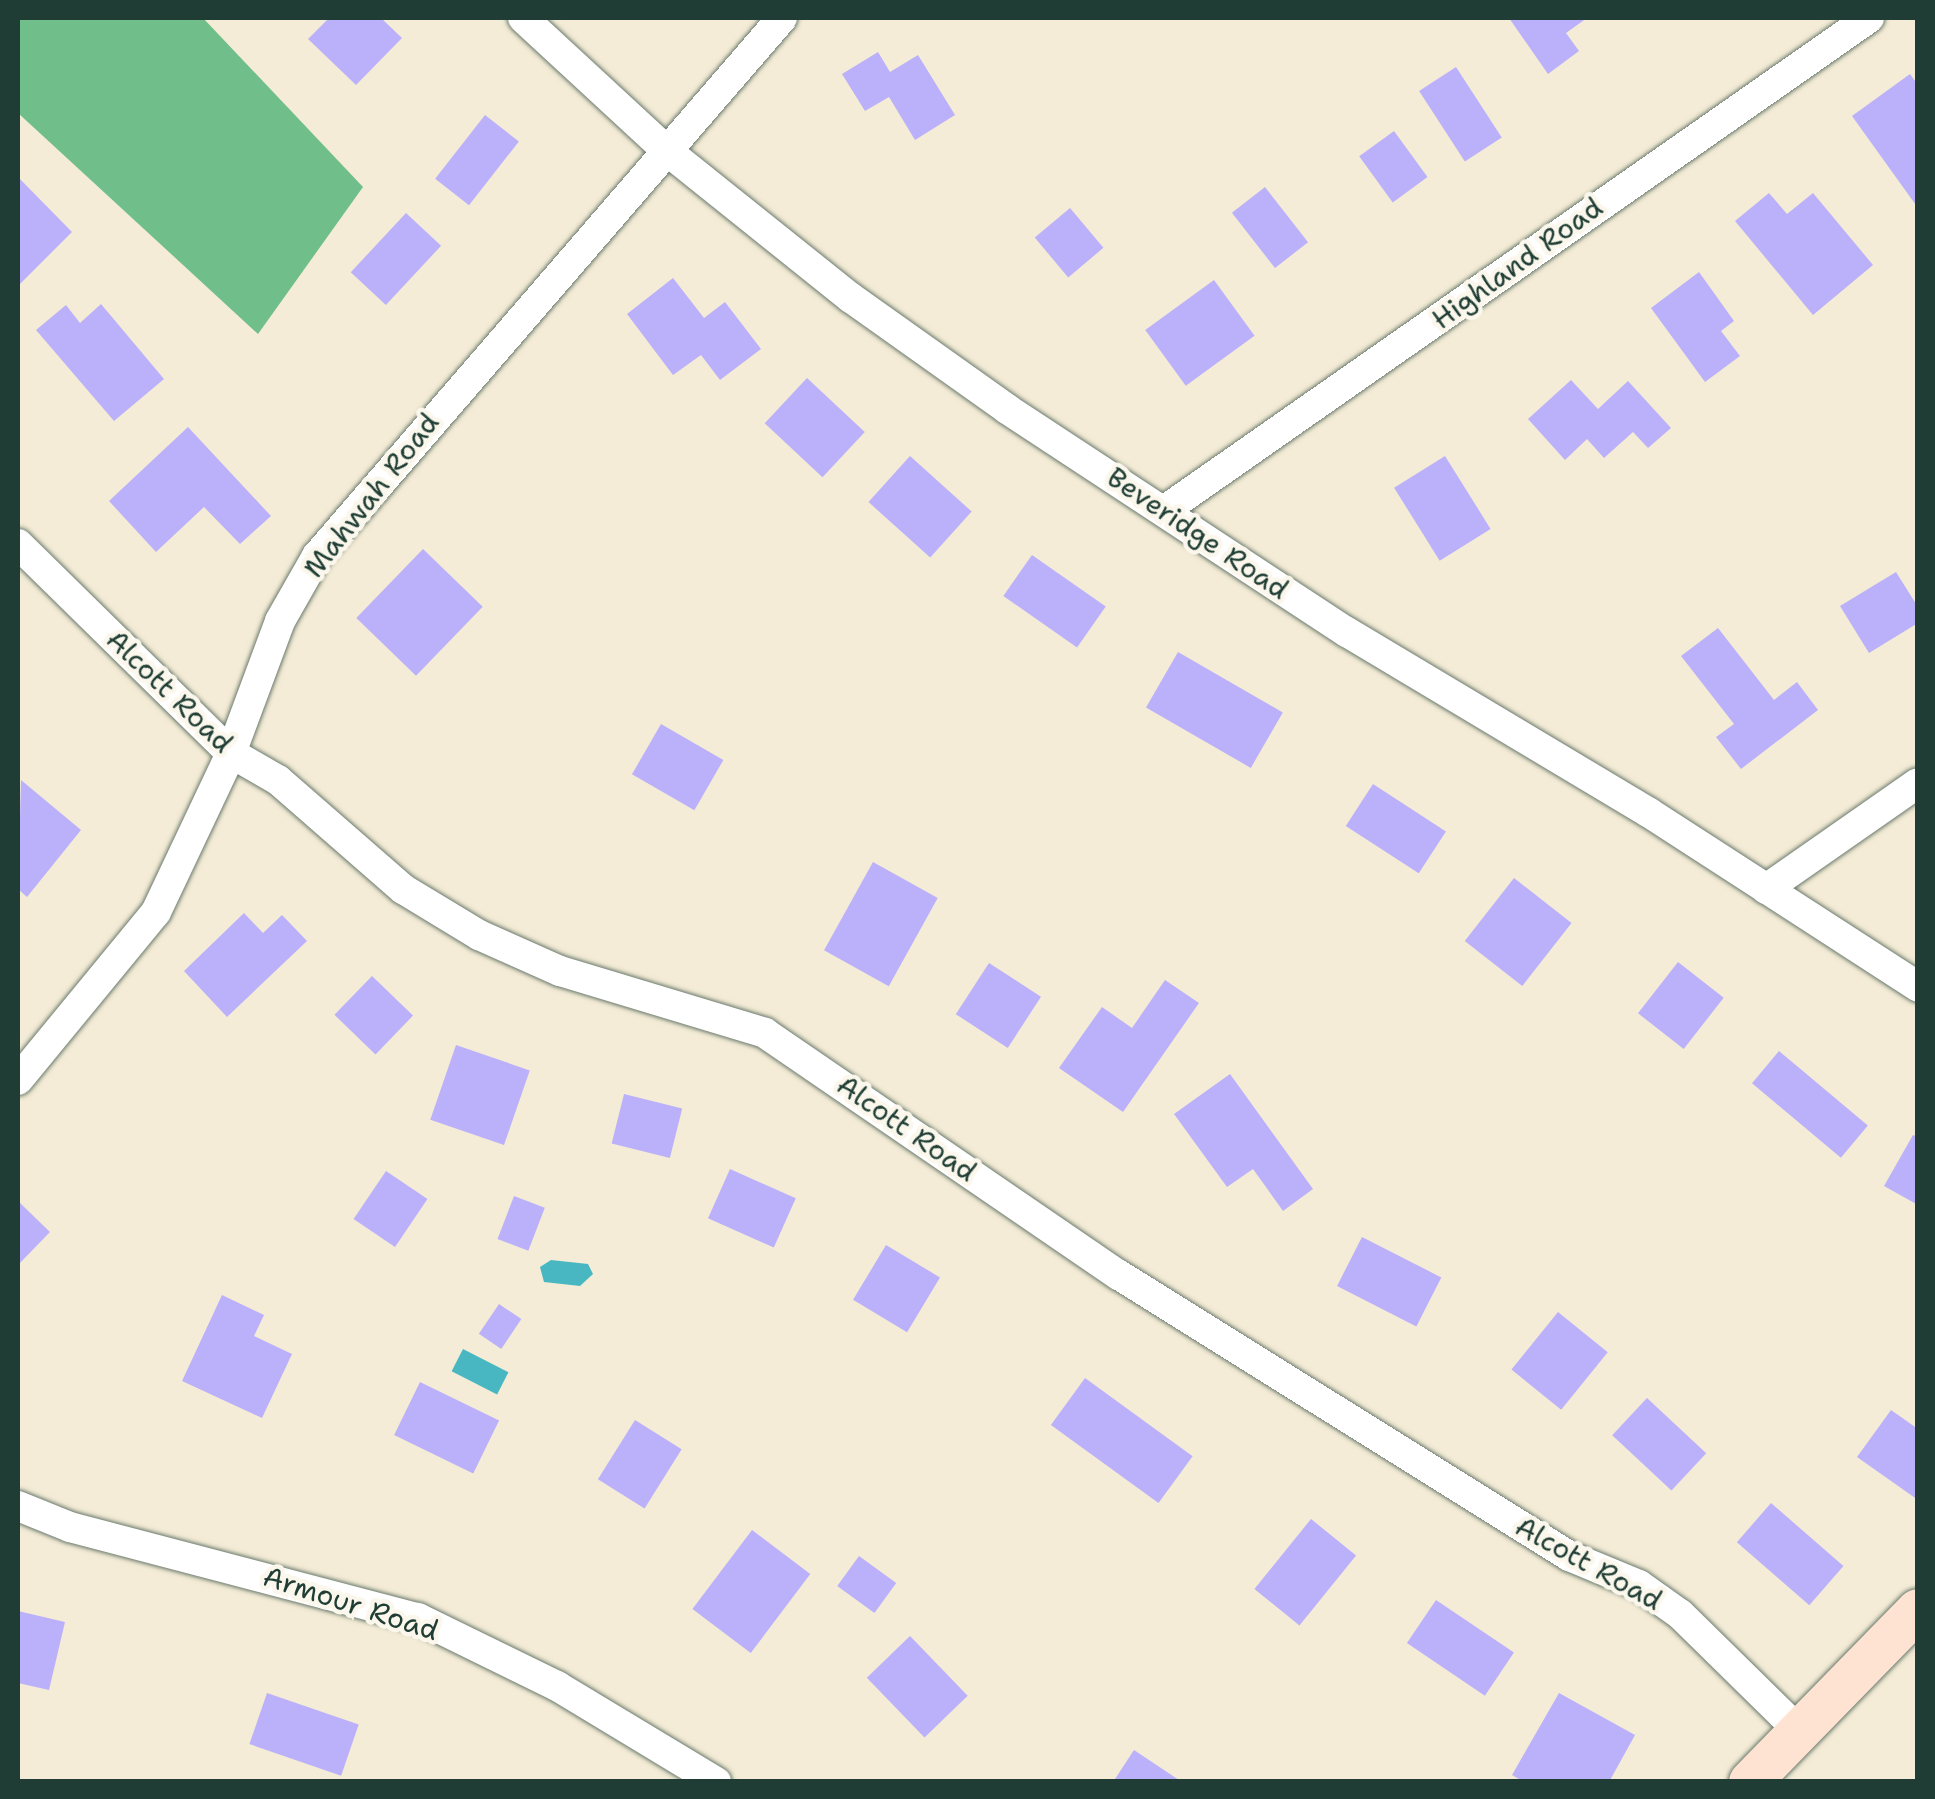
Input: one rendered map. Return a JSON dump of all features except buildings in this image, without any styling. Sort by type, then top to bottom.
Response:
[{"type":"street","name":"Beveridge Road","points":[[524,18],[666,150],[852,298],[1347,632],[1918,987]]},
{"type":"street","name":"Mahwah Road","points":[[18,1080],[156,912],[231,753],[280,621],[317,556],[782,18]]},
{"type":"street","name":"Highland Road","points":[[1165,510],[1869,18]]},
{"type":"street","name":"Alcott Road","points":[[18,544],[231,753],[278,780],[403,890],[479,935],[560,971],[765,1033],[1119,1275],[1569,1556],[1638,1585],[1680,1614],[1800,1730]]},
{"type":"street","points":[[1766,889],[1918,783]]},
{"type":"street","name":"Armour Road","points":[[18,1506],[70,1526],[418,1618],[557,1686],[716,1782]]},
{"type":"street","points":[[1750,1782],[1918,1610]]},
{"type":"green space","points":[[18,18],[203,18],[363,187],[258,334],[18,113]]},
{"type":"water","points":[[551,1260],[588,1264],[593,1274],[580,1286],[544,1282],[540,1267]]},
{"type":"water","points":[[463,1349],[508,1372],[497,1394],[452,1371]]}]
